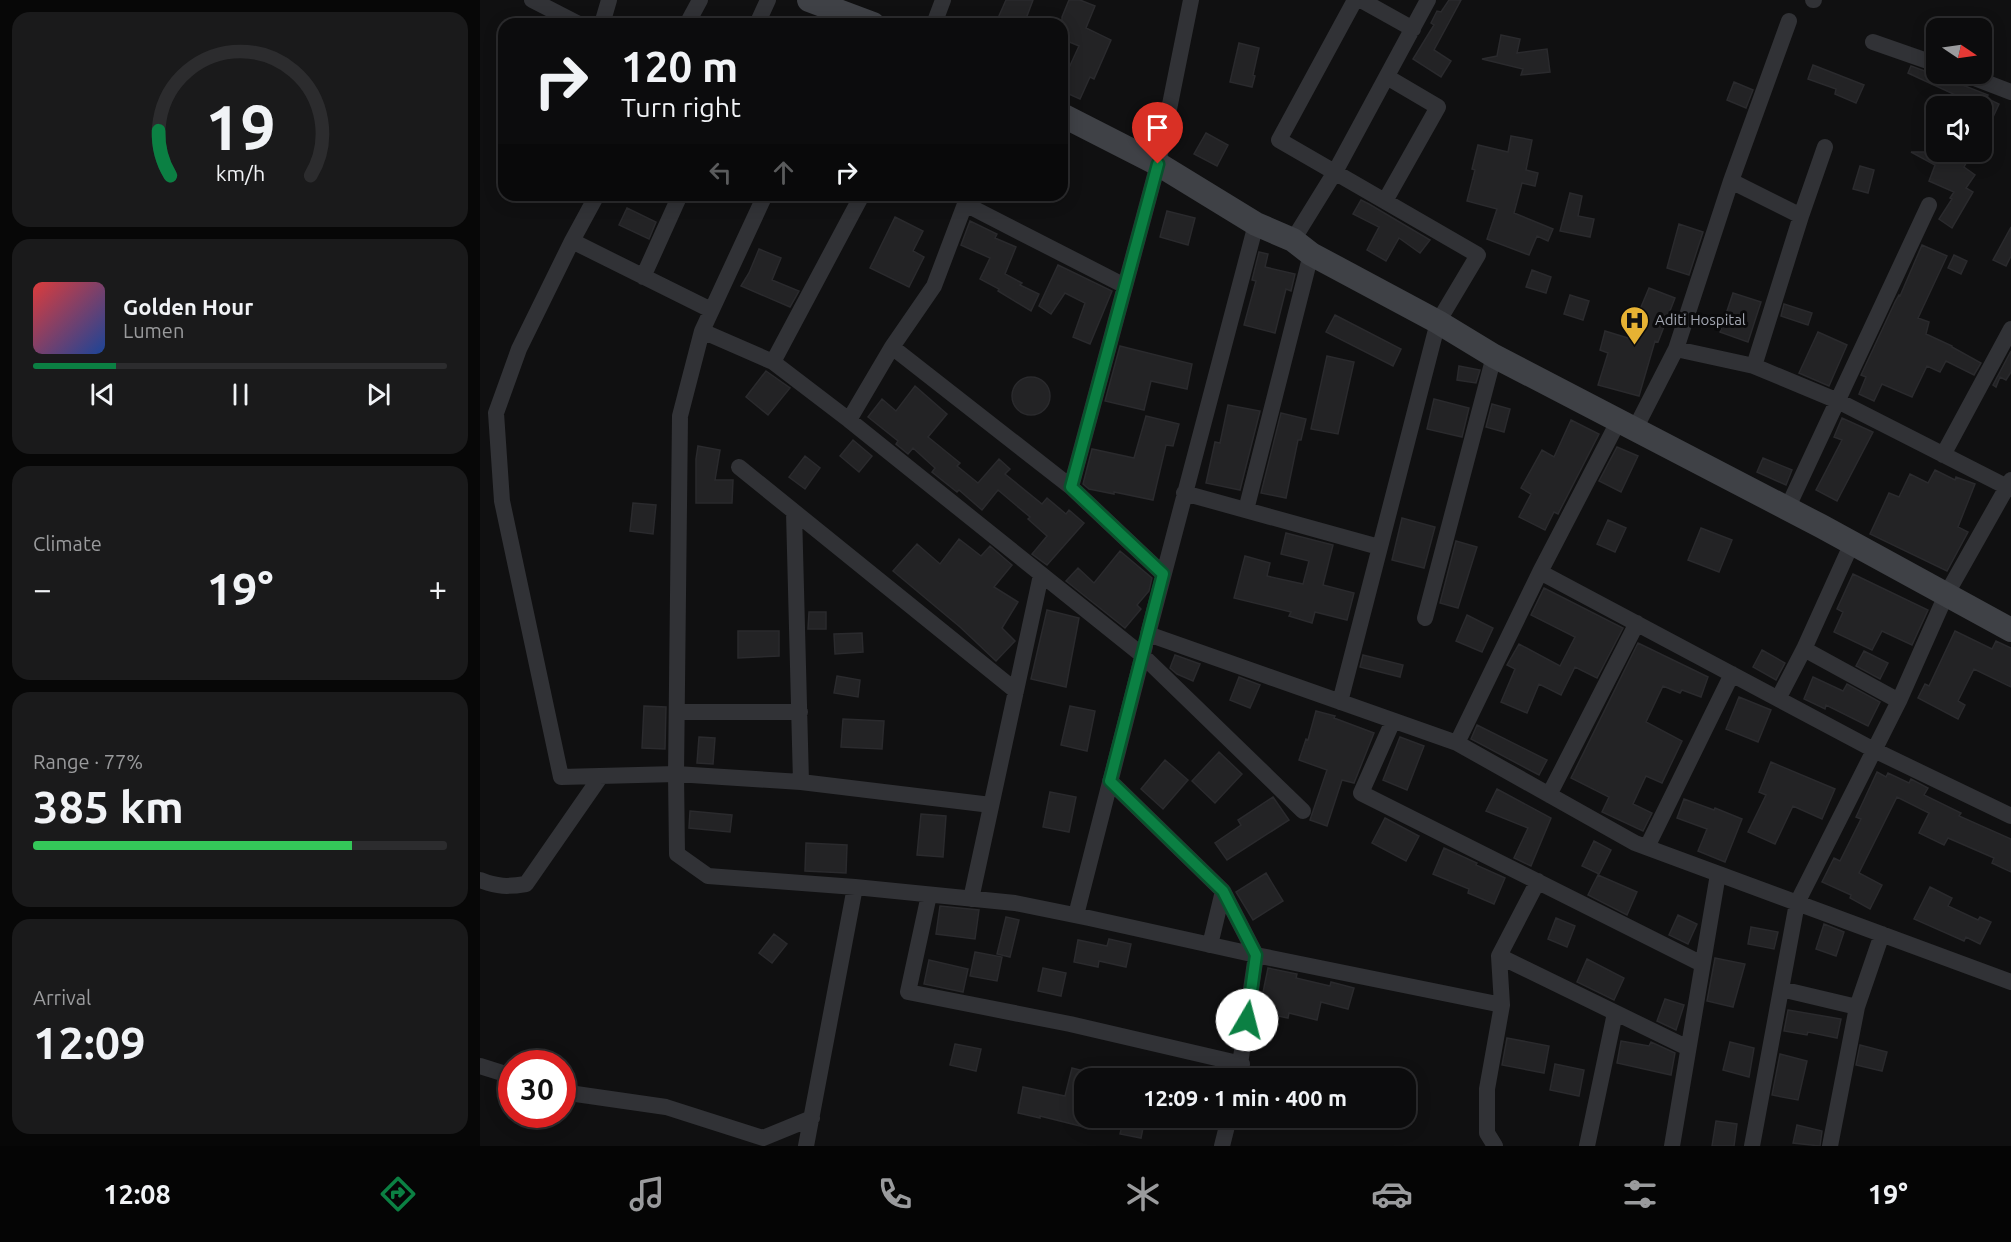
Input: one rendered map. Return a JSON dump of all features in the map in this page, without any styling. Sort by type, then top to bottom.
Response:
[{"type":"main road","points":[[809,0],[849,13]]},
{"type":"main road","points":[[1068,118],[1158,164],[1256,224],[1438,322],[1494,356],[1852,543],[2011,630]]},
{"type":"street","points":[[532,0],[567,18]]},
{"type":"street","points":[[604,18],[609,0]]},
{"type":"street","points":[[690,18],[700,0]]},
{"type":"street","points":[[760,18],[768,0]]},
{"type":"street","points":[[936,18],[943,0]]},
{"type":"street","points":[[1071,487],[1158,164],[1191,0]]},
{"type":"street","points":[[1340,702],[1438,322],[1478,255],[1279,140],[1355,0]]},
{"type":"street","points":[[1361,0],[1413,29]]},
{"type":"street","points":[[1246,510],[1302,247],[1335,172],[1428,0]]},
{"type":"street","points":[[1456,743],[1540,572],[1627,425],[1676,349],[1731,181],[1789,21]]},
{"type":"street","points":[[1873,42],[1926,61]]},
{"type":"street","points":[[1385,201],[1438,107],[1387,77]]},
{"type":"street","points":[[1990,84],[2011,92]]},
{"type":"street","points":[[1754,366],[1825,147]]},
{"type":"street","points":[[1731,181],[1801,216]]},
{"type":"street","points":[[594,201],[519,349],[496,413],[502,501],[561,777],[676,774],[801,782],[991,805]]},
{"type":"street","points":[[643,276],[677,201]]},
{"type":"street","points":[[762,201],[702,331],[680,416],[677,854],[708,876],[855,887],[1015,903],[1502,1005]]},
{"type":"street","points":[[773,362],[859,201]]},
{"type":"street","points":[[849,420],[892,346],[934,286],[964,204],[1125,286]]},
{"type":"street","points":[[1787,509],[1929,205]]},
{"type":"street","points":[[1076,915],[1184,493],[1256,224]]},
{"type":"street","points":[[572,241],[711,310]]},
{"type":"street","points":[[1943,455],[2011,329]]},
{"type":"street","points":[[702,331],[773,362],[849,420],[1142,655],[1303,811]]},
{"type":"street","points":[[892,346],[1071,487],[1163,574]]},
{"type":"street","points":[[1676,349],[1754,366],[1838,401],[1943,455],[2010,485],[1946,595],[1899,700],[1797,903],[1752,1146]]},
{"type":"street","points":[[1425,618],[1494,356]]},
{"type":"street","points":[[739,467],[1016,691]]},
{"type":"street","points":[[1184,493],[1379,547]]},
{"type":"street","points":[[794,512],[801,782]]},
{"type":"street","points":[[1778,699],[1804,649],[1852,543]]},
{"type":"street","points":[[1540,572],[1874,750],[2011,816]]},
{"type":"street","points":[[971,899],[1041,575]]},
{"type":"street","points":[[1549,795],[1637,623]]},
{"type":"street","points":[[1148,634],[1456,743],[1635,843],[2011,982]]},
{"type":"street","points":[[1804,649],[1899,700]]},
{"type":"street","points":[[1647,848],[1732,674]]},
{"type":"street","points":[[677,712],[800,712]]},
{"type":"street","points":[[1393,721],[1361,793],[1702,964]]},
{"type":"street","points":[[480,880],[496,887],[526,884],[601,776]]},
{"type":"street","points":[[1110,781],[1223,891],[1256,955],[1240,1068]]},
{"type":"street","points":[[1672,1146],[1718,874]]},
{"type":"street","points":[[1495,1146],[1487,1133],[1487,1089],[1502,1005],[1499,956],[1538,881]]},
{"type":"street","points":[[806,1146],[855,887]]},
{"type":"street","points":[[1210,945],[1223,891]]},
{"type":"street","points":[[929,895],[908,992],[1070,1024],[1229,1068]]},
{"type":"street","points":[[1830,1146],[1857,1007],[1882,934]]},
{"type":"street","points":[[1499,956],[1688,1048]]},
{"type":"street","points":[[1781,989],[1857,1007]]},
{"type":"street","points":[[1587,1146],[1615,1013]]},
{"type":"street","points":[[480,1066],[498,1072]]},
{"type":"street","points":[[576,1094],[666,1107],[764,1138],[812,1118]]},
{"type":"street","points":[[1222,1146],[1226,1128]]},
{"type":"building","points":[[1006,0],[1033,0],[1026,18],[998,18]]},
{"type":"building","points":[[1069,0],[1080,0],[1095,6],[1086,28],[1111,40],[1094,79],[1090,77],[1080,99],[1068,94],[1068,70],[1079,46],[1068,41],[1068,18],[1062,17]]},
{"type":"building","points":[[1449,0],[1461,0],[1434,50],[1451,61],[1441,77],[1413,59],[1434,25],[1431,23],[1437,11],[1441,12]]},
{"type":"building","points":[[1501,35],[1520,39],[1517,53],[1547,49],[1550,72],[1521,75],[1523,69],[1482,59],[1497,56]]},
{"type":"building","points":[[1239,43],[1259,48],[1252,87],[1230,82]]},
{"type":"building","points":[[1813,65],[1864,85],[1856,103],[1835,94],[1836,89],[1808,79]]},
{"type":"building","points":[[1911,66],[1926,71],[1926,81],[1908,73]]},
{"type":"building","points":[[1734,82],[1753,90],[1746,108],[1727,100]]},
{"type":"building","points":[[1932,84],[1960,84],[1988,95],[1987,96],[1958,96]]},
{"type":"building","points":[[1992,101],[1999,104],[1992,119]]},
{"type":"building","points":[[1141,122],[1153,130],[1146,141],[1134,134]]},
{"type":"building","points":[[1206,133],[1228,145],[1217,166],[1194,154]]},
{"type":"building","points":[[1511,136],[1532,140],[1526,170],[1538,173],[1535,186],[1522,183],[1514,213],[1553,229],[1548,241],[1537,236],[1529,255],[1487,239],[1497,209],[1467,201],[1475,170],[1472,169],[1478,145],[1508,152]]},
{"type":"building","points":[[1911,152],[1926,152],[1926,160]]},
{"type":"building","points":[[1929,162],[1967,162],[1964,167],[1975,175],[1966,188],[1973,192],[1952,228],[1939,219],[1954,192],[1929,181],[1935,165]]},
{"type":"building","points":[[1860,166],[1874,170],[1868,193],[1853,189]]},
{"type":"building","points":[[1570,193],[1582,196],[1578,216],[1594,219],[1590,237],[1560,231]]},
{"type":"building","points":[[1361,200],[1430,240],[1420,253],[1399,238],[1386,261],[1367,250],[1379,227],[1353,214]]},
{"type":"building","points":[[627,208],[656,222],[649,239],[619,225]]},
{"type":"building","points":[[1167,211],[1195,218],[1188,245],[1160,237]]},
{"type":"building","points":[[895,217],[923,231],[913,251],[924,257],[909,287],[870,268]]},
{"type":"building","points":[[970,221],[997,234],[995,238],[1016,247],[1005,274],[1022,283],[1020,285],[1039,294],[1031,311],[980,279],[990,258],[961,245]]},
{"type":"building","points":[[1679,224],[1703,232],[1689,275],[1667,268]]},
{"type":"building","points":[[2011,227],[2011,256],[2006,266],[1993,260]]},
{"type":"building","points":[[1922,245],[1947,256],[1918,318],[1929,322],[1926,334],[1981,363],[1974,375],[1946,361],[1940,372],[1927,366],[1912,397],[1882,384],[1874,401],[1859,394],[1866,377],[1861,375]]},
{"type":"building","points":[[759,249],[781,258],[772,280],[799,291],[790,307],[741,286]]},
{"type":"building","points":[[1259,252],[1268,254],[1265,267],[1295,274],[1291,291],[1286,289],[1275,333],[1244,325],[1256,281],[1252,280]]},
{"type":"building","points":[[1954,255],[1967,261],[1961,274],[1948,268]]},
{"type":"building","points":[[1058,265],[1112,291],[1090,344],[1073,337],[1085,303],[1065,293],[1051,314],[1039,306]]},
{"type":"building","points":[[1532,270],[1551,277],[1546,293],[1526,287]]},
{"type":"building","points":[[1649,288],[1675,298],[1658,342],[1655,341],[1639,396],[1598,385],[1608,353],[1600,350],[1605,331],[1628,338]]},
{"type":"building","points":[[1733,293],[1761,302],[1748,342],[1720,332]]},
{"type":"building","points":[[1570,295],[1589,301],[1583,320],[1564,314]]},
{"type":"building","points":[[1784,304],[1812,313],[1808,325],[1781,316]]},
{"type":"building","points":[[1335,315],[1401,349],[1393,366],[1326,332]]},
{"type":"building","points":[[1818,332],[1847,345],[1829,386],[1799,373]]},
{"type":"building","points":[[1120,346],[1192,364],[1187,389],[1151,381],[1144,410],[1105,401]]},
{"type":"building","points":[[2011,351],[2011,372],[2006,380],[2000,377],[1996,387],[1993,385]]},
{"type":"building","points":[[1327,356],[1354,362],[1338,434],[1311,429]]},
{"type":"building","points":[[1459,366],[1480,370],[1476,383],[1457,380]]},
{"type":"building","points":[[766,371],[790,388],[768,415],[746,397]]},
{"type":"building","points":[[1031,377],[1038,378],[1044,383],[1049,389],[1049,403],[1044,409],[1038,414],[1031,415],[1024,414],[1018,409],[1013,403],[1012,396],[1013,389],[1018,383],[1024,378]]},
{"type":"building","points":[[915,386],[947,414],[928,437],[960,463],[957,466],[978,483],[999,459],[1010,469],[1005,474],[1042,504],[1047,498],[1066,514],[1069,510],[1084,523],[1047,565],[1032,554],[1047,536],[1028,519],[1030,517],[998,490],[982,510],[959,490],[957,492],[932,472],[935,468],[913,448],[908,454],[896,444],[898,441],[868,417],[882,399],[896,411]]},
{"type":"building","points":[[1434,399],[1469,408],[1462,437],[1427,429]]},
{"type":"building","points":[[1492,404],[1510,409],[1504,432],[1486,427]]},
{"type":"building","points":[[1228,405],[1260,411],[1240,490],[1206,483],[1215,442],[1220,443]]},
{"type":"building","points":[[1281,413],[1306,419],[1301,440],[1298,440],[1286,498],[1261,493]]},
{"type":"building","points":[[1146,416],[1179,424],[1173,446],[1166,445],[1153,500],[1089,489],[1083,484],[1092,449],[1134,458]]},
{"type":"building","points":[[1842,418],[1873,432],[1837,501],[1816,490],[1842,440],[1834,437]]},
{"type":"building","points":[[1571,420],[1599,434],[1558,514],[1554,512],[1545,530],[1519,517],[1531,494],[1521,488],[1542,450],[1554,457]]},
{"type":"building","points":[[853,440],[872,456],[859,472],[840,456]]},
{"type":"building","points":[[698,446],[720,450],[715,480],[733,480],[732,503],[696,503]]},
{"type":"building","points":[[1617,447],[1638,456],[1621,492],[1599,481]]},
{"type":"building","points":[[805,456],[820,468],[805,489],[789,477]]},
{"type":"building","points":[[1763,458],[1792,470],[1786,485],[1757,472]]},
{"type":"building","points":[[1935,470],[1955,480],[1956,477],[1975,484],[1958,527],[1968,532],[1947,571],[1870,534],[1889,493],[1899,497],[1910,474],[1928,483]]},
{"type":"building","points":[[633,503],[656,505],[653,534],[630,531]]},
{"type":"building","points":[[1402,518],[1435,527],[1424,568],[1392,560]]},
{"type":"building","points":[[1608,520],[1626,528],[1615,552],[1597,544]]},
{"type":"building","points":[[1701,528],[1732,540],[1719,572],[1688,560]]},
{"type":"building","points":[[1286,533],[1333,545],[1323,585],[1354,593],[1347,620],[1315,612],[1312,623],[1289,616],[1291,612],[1234,598],[1245,556],[1270,563],[1267,576],[1303,584],[1309,561],[1281,554]]},
{"type":"building","points":[[959,539],[981,556],[990,546],[1012,565],[994,587],[1018,602],[1002,628],[1015,641],[996,661],[960,627],[893,571],[917,544],[940,564]]},
{"type":"building","points":[[1456,541],[1477,547],[1458,608],[1440,603]]},
{"type":"building","points":[[1120,551],[1152,578],[1149,591],[1137,605],[1141,609],[1125,628],[1066,581],[1078,568],[1094,583]]},
{"type":"building","points":[[1853,574],[1928,610],[1912,645],[1882,631],[1872,650],[1834,632],[1843,612],[1837,609]]},
{"type":"building","points":[[1544,588],[1623,628],[1597,678],[1575,667],[1561,695],[1539,684],[1527,713],[1501,702],[1515,669],[1507,665],[1519,644],[1560,666],[1575,637],[1531,615]]},
{"type":"building","points":[[1047,610],[1079,618],[1066,687],[1031,679]]},
{"type":"building","points":[[809,612],[826,612],[826,629],[808,629]]},
{"type":"building","points":[[1467,615],[1493,628],[1482,652],[1456,641]]},
{"type":"building","points":[[738,631],[779,631],[779,656],[738,658]]},
{"type":"building","points":[[1955,631],[1992,649],[1996,641],[2011,648],[2011,687],[1974,669],[1958,701],[1965,705],[1958,719],[1918,698],[1925,684],[1929,686]]},
{"type":"building","points":[[862,633],[863,652],[835,654],[834,634]]},
{"type":"building","points":[[1638,643],[1708,677],[1701,697],[1682,690],[1680,693],[1663,686],[1646,722],[1682,741],[1662,783],[1646,776],[1633,804],[1652,813],[1643,831],[1602,812],[1609,797],[1571,778]]},
{"type":"building","points":[[1762,650],[1785,663],[1776,680],[1753,667]]},
{"type":"building","points":[[1864,651],[1888,663],[1880,679],[1856,666]]},
{"type":"building","points":[[1175,655],[1200,664],[1193,681],[1170,668]]},
{"type":"building","points":[[1363,655],[1403,665],[1400,677],[1360,667]]},
{"type":"building","points":[[837,676],[860,680],[858,697],[834,693]]},
{"type":"building","points":[[1239,677],[1260,685],[1250,708],[1230,700]]},
{"type":"building","points":[[1813,677],[1843,691],[1847,684],[1880,702],[1868,726],[1826,705],[1825,709],[1804,699]]},
{"type":"building","points":[[1739,697],[1771,710],[1758,742],[1726,729]]},
{"type":"building","points":[[644,706],[666,707],[665,749],[642,748]]},
{"type":"building","points":[[1070,706],[1095,711],[1087,751],[1061,745]]},
{"type":"building","points":[[1316,711],[1335,716],[1334,718],[1374,733],[1354,783],[1342,780],[1327,826],[1310,820],[1327,770],[1299,760],[1306,739],[1308,740]]},
{"type":"building","points":[[843,719],[884,721],[882,749],[841,747]]},
{"type":"building","points":[[1477,725],[1547,760],[1539,775],[1471,739]]},
{"type":"building","points":[[699,737],[715,738],[713,764],[697,763]]},
{"type":"building","points":[[1400,737],[1424,746],[1407,790],[1383,780]]},
{"type":"building","points":[[1219,752],[1242,774],[1215,803],[1192,781]]},
{"type":"building","points":[[1165,760],[1188,780],[1163,809],[1141,789]]},
{"type":"building","points":[[1771,762],[1835,789],[1822,819],[1793,806],[1775,844],[1748,832],[1766,795],[1759,792]]},
{"type":"building","points":[[1877,772],[1886,777],[1888,773],[1909,783],[1911,779],[1928,788],[1924,795],[1961,813],[1959,816],[2011,839],[2011,872],[1992,863],[1994,858],[1948,838],[1944,845],[1919,833],[1929,813],[1897,797],[1859,873],[1882,885],[1870,909],[1850,898],[1851,895],[1822,882],[1834,858],[1840,861],[1861,819],[1856,817]]},
{"type":"building","points":[[1497,789],[1551,818],[1531,866],[1514,858],[1528,828],[1486,811]]},
{"type":"building","points":[[1050,792],[1076,797],[1069,832],[1043,827]]},
{"type":"building","points":[[1273,797],[1289,820],[1227,860],[1215,843],[1241,825],[1238,820]]},
{"type":"building","points":[[1684,799],[1742,819],[1725,862],[1698,851],[1707,829],[1677,818]]},
{"type":"building","points":[[690,811],[732,815],[730,832],[689,828]]},
{"type":"building","points":[[921,814],[946,816],[943,857],[917,855]]},
{"type":"building","points":[[1385,818],[1419,836],[1406,861],[1372,843]]},
{"type":"building","points":[[1594,841],[1611,850],[1599,874],[1582,866]]},
{"type":"building","points":[[806,843],[847,845],[846,873],[805,871]]},
{"type":"building","points":[[1444,848],[1505,878],[1494,904],[1468,893],[1469,889],[1433,874]]},
{"type":"building","points":[[1266,873],[1283,901],[1253,920],[1236,892]]},
{"type":"building","points":[[1598,875],[1637,892],[1627,915],[1588,895]]},
{"type":"building","points":[[1930,887],[1952,898],[1948,906],[1978,920],[1980,917],[1991,922],[1980,944],[1966,937],[1964,941],[1914,919]]},
{"type":"building","points":[[940,906],[979,910],[975,939],[936,934]]},
{"type":"building","points":[[1678,915],[1697,924],[1688,944],[1669,935]]},
{"type":"building","points":[[1006,917],[1019,920],[1010,957],[997,954]]},
{"type":"building","points":[[1556,918],[1575,926],[1567,947],[1548,939]]},
{"type":"building","points":[[1824,924],[1844,932],[1836,956],[1816,949]]},
{"type":"building","points":[[1751,927],[1778,932],[1774,949],[1748,944]]},
{"type":"building","points":[[774,934],[787,944],[772,963],[759,953]]},
{"type":"building","points":[[1109,939],[1131,944],[1126,967],[1099,961],[1098,967],[1074,962],[1078,940],[1107,946]]},
{"type":"building","points":[[975,952],[1002,957],[997,981],[970,976]]},
{"type":"building","points":[[1715,958],[1745,964],[1733,1007],[1707,1001]]},
{"type":"building","points":[[1587,959],[1624,978],[1614,1000],[1577,982]]},
{"type":"building","points":[[929,960],[968,969],[963,992],[924,984]]},
{"type":"building","points":[[1043,968],[1066,973],[1061,996],[1038,991]]},
{"type":"building","points":[[1268,968],[1297,974],[1296,978],[1330,986],[1331,982],[1354,988],[1348,1009],[1321,1002],[1317,1020],[1289,1013],[1288,1018],[1259,1012]]},
{"type":"building","points":[[1665,999],[1684,1005],[1676,1030],[1657,1021]]},
{"type":"building","points":[[1788,1010],[1841,1019],[1837,1038],[1808,1032],[1807,1035],[1784,1031]]},
{"type":"building","points":[[1507,1038],[1549,1046],[1544,1073],[1502,1065]]},
{"type":"building","points":[[1621,1041],[1649,1046],[1651,1042],[1675,1053],[1671,1075],[1617,1063]]},
{"type":"building","points":[[1730,1042],[1754,1048],[1749,1077],[1723,1070]]},
{"type":"building","points":[[955,1044],[981,1049],[976,1071],[950,1065]]},
{"type":"building","points":[[1860,1045],[1887,1052],[1882,1071],[1856,1065]]},
{"type":"building","points":[[1780,1054],[1807,1061],[1798,1100],[1772,1095]]},
{"type":"building","points":[[1555,1064],[1584,1070],[1579,1096],[1550,1090]]},
{"type":"building","points":[[1072,1068],[1074,1068],[1074,1124],[1018,1113],[1023,1087],[1065,1096]]},
{"type":"building","points":[[1716,1121],[1737,1124],[1734,1146],[1712,1146]]},
{"type":"building","points":[[1797,1125],[1822,1131],[1820,1146],[1793,1143]]},
{"type":"building","points":[[1122,1128],[1143,1128],[1141,1138],[1120,1134]]},
{"type":"place","name":"Aditi Hospital","points":[[1634,346]]},
{"type":"route","points":[[1158,164],[1071,487],[1163,574],[1110,781],[1223,891],[1256,955],[1247,1020]]}]
